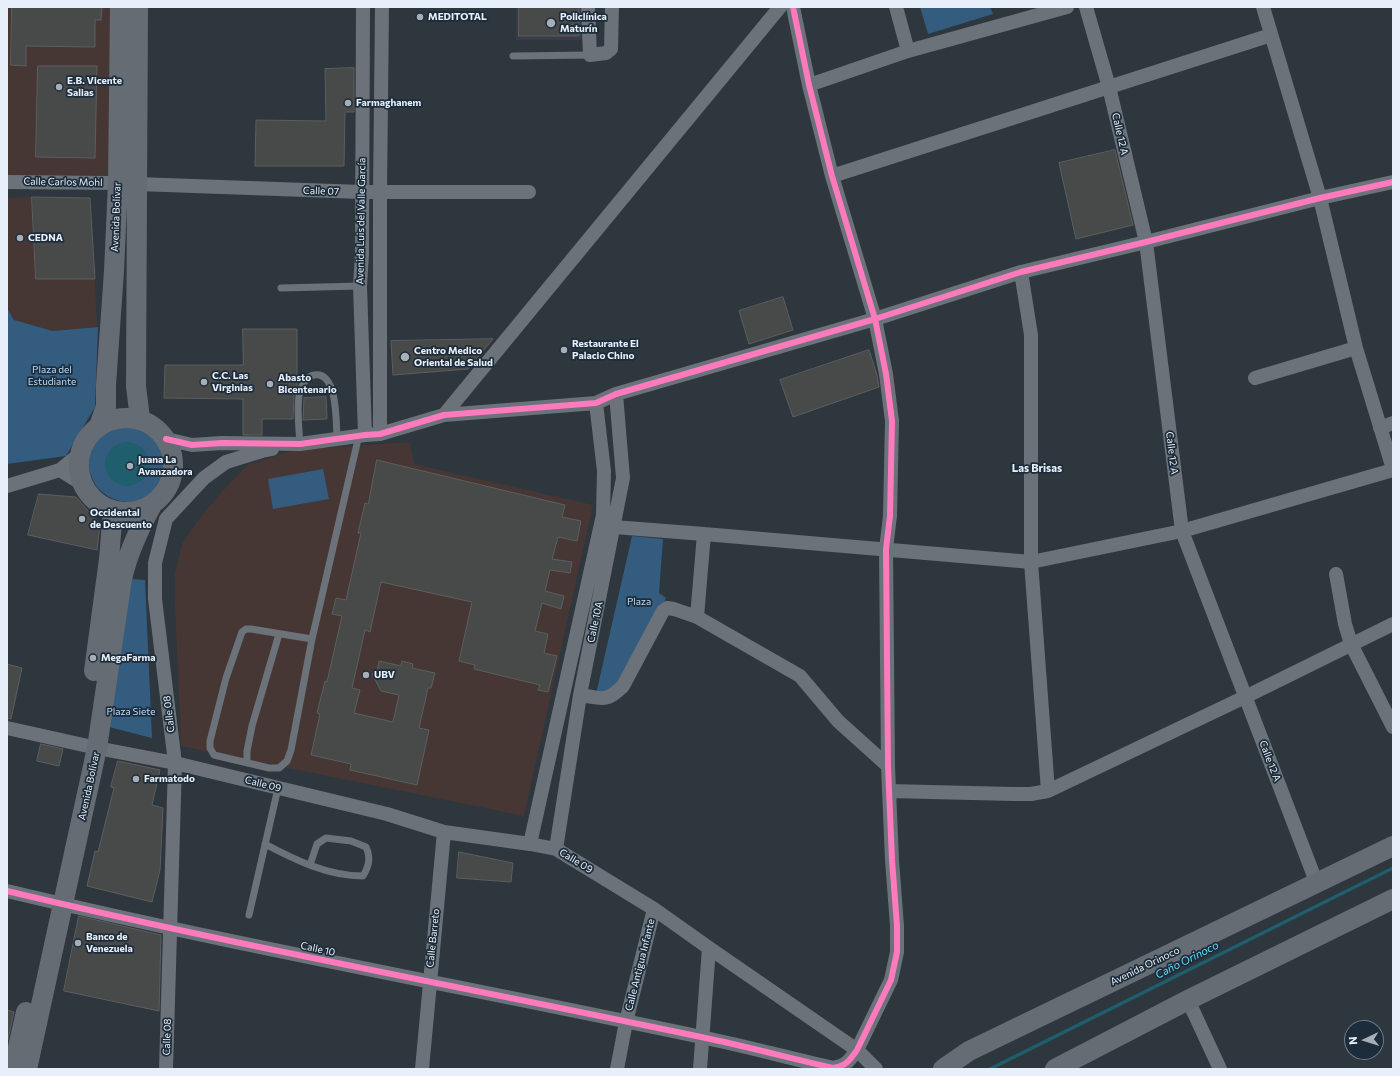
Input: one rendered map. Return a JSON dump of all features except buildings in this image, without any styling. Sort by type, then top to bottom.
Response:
[{"type":"street","name":"Avenida Bolívar","points":[[120,7],[136,386],[140,419]]},
{"type":"street","name":"Avenida Bolívar","points":[[99,426],[106,406],[106,385],[114,271],[127,184],[138,7]]},
{"type":"street","name":"Avenida Luis del Valle García","points":[[362,435],[360,286],[362,254],[363,7]]},
{"type":"street","name":"Avenida Luis del Valle García","points":[[380,434],[382,7]]},
{"type":"street","points":[[588,7],[590,54],[606,53],[611,49],[612,7]]},
{"type":"street","points":[[444,415],[780,7]]},
{"type":"street","name":"Calle 10","points":[[7,892],[171,929],[429,983],[702,1037],[833,1068],[842,1067],[849,1061],[857,1050],[891,980],[897,952],[898,926],[892,860],[888,766],[886,549],[890,516],[892,421],[886,374],[875,319],[832,176],[809,85],[793,7]]},
{"type":"street","points":[[896,7],[908,51]]},
{"type":"street","points":[[809,85],[908,51],[1067,7]]},
{"type":"street","name":"Calle 12 A","points":[[1086,7],[1109,87],[1146,242],[1182,531],[1316,884]]},
{"type":"street","points":[[614,527],[1031,562],[1182,531],[1393,469],[1356,348],[1320,198],[1263,7]]},
{"type":"street","points":[[832,176],[1271,35]]},
{"type":"street","name":"Calle Carlos Mohl","points":[[7,182],[127,184]]},
{"type":"street","points":[[166,439],[192,445],[222,443],[300,444],[362,435],[380,434],[444,415],[596,403],[616,394],[875,319],[1021,272],[1320,198],[1393,182]]},
{"type":"street","name":"Calle 07","points":[[127,184],[362,192],[529,192]]},
{"type":"street","points":[[1021,272],[1031,335],[1031,562],[1048,791]]},
{"type":"street","points":[[1255,378],[1356,348]]},
{"type":"street","name":"Calle 10A","points":[[556,849],[580,695],[623,478],[616,394]]},
{"type":"street","name":"Calle 10A","points":[[530,844],[602,515],[604,471],[596,403]]},
{"type":"street","points":[[60,470],[84,485],[96,500],[113,510],[126,512],[140,510],[152,505],[163,495],[170,482],[173,467],[172,452],[166,439],[154,427],[140,419],[126,417],[112,420],[99,426],[91,434],[81,453],[80,469],[84,485]]},
{"type":"street","points":[[1380,428],[1393,423]]},
{"type":"street","name":"Calle 08","points":[[166,1069],[175,763],[155,599],[155,563],[166,519],[204,478],[226,462],[262,451],[300,444]]},
{"type":"street","points":[[7,486],[60,470],[81,453]]},
{"type":"street","name":"Avenida Bolívar","points":[[27,1069],[57,903],[91,747],[122,579],[127,559],[137,534],[152,505]]},
{"type":"street","name":"Avenida Bolívar","points":[[91,747],[113,510]]},
{"type":"street","points":[[697,617],[704,534]]},
{"type":"street","points":[[1336,574],[1345,624],[1351,644],[1393,727]]},
{"type":"street","points":[[580,695],[605,699],[620,690],[663,611],[667,608],[674,609],[697,617],[800,676],[838,721],[888,766]]},
{"type":"street","points":[[889,791],[1031,794],[1048,791],[1245,697],[1393,624]]},
{"type":"street","name":"Calle 09","points":[[7,728],[91,747],[175,763],[388,814],[444,832],[556,849],[654,909],[857,1050],[876,1069]]},
{"type":"street","name":"Calle Barreto","points":[[422,1069],[444,832]]},
{"type":"street","name":"Avenida Orinoco","points":[[943,1069],[969,1051],[1393,846]]},
{"type":"street","points":[[1054,1069],[1188,1000],[1393,899]]},
{"type":"street","name":"Avenida Bolívar","points":[[13,1069],[57,903]]},
{"type":"street","name":"Calle Antigua Infante","points":[[616,1069],[654,909]]},
{"type":"street","points":[[700,1069],[709,948]]},
{"type":"street","points":[[1188,1000],[1220,1069]]},
{"type":"lane","points":[[513,56],[590,54]]},
{"type":"lane","points":[[281,288],[360,286]]},
{"type":"lane","points":[[300,444],[298,408],[300,391],[307,379],[312,375],[319,375],[327,380],[334,395],[338,438]]},
{"type":"lane","points":[[312,639],[251,629],[246,629],[242,632],[226,678],[210,741],[210,748],[214,755],[269,768],[279,768],[287,761],[291,750],[312,639],[362,435]]},
{"type":"lane","points":[[247,763],[247,751],[252,726],[279,634]]},
{"type":"lane","points":[[249,915],[278,788]]},
{"type":"lane","points":[[265,844],[297,861],[310,865],[350,876],[363,876],[368,868],[369,854],[366,847],[351,841],[326,838],[317,844],[310,865]]},
{"type":"shaded area","name":"E.B. Vicente Salias","points":[[7,7],[113,7],[109,171],[107,175],[12,176],[7,174]]},
{"type":"shaded area","name":"Policlínica Maturín","points":[[516,7],[585,7],[585,40],[516,40]]},
{"type":"shaded area","name":"CEDNA","points":[[32,197],[36,279],[95,279],[97,327],[53,331],[14,320],[7,308],[7,198]]},
{"type":"shaded area","points":[[127,442],[139,446],[145,452],[149,464],[145,476],[139,482],[127,486],[115,482],[109,476],[105,464],[109,452],[115,446]]},
{"type":"shaded area","name":"UBV","points":[[410,442],[414,464],[593,505],[524,816],[181,746],[175,573],[182,544],[196,523],[218,496],[247,465],[294,450]]},
{"type":"green space","points":[[920,7],[990,7],[993,14],[928,34]]},
{"type":"green space","name":"Plaza del Estudiante","points":[[7,308],[14,320],[53,331],[98,327],[95,407],[66,456],[7,464]]},
{"type":"green space","points":[[128,424],[143,427],[150,431],[160,441],[164,448],[167,463],[164,478],[160,485],[150,495],[143,499],[128,502],[113,499],[106,495],[96,485],[92,478],[89,463],[92,448],[96,441],[106,431],[113,427]]},
{"type":"green space","points":[[323,469],[329,499],[273,509],[268,479]]},
{"type":"green space","name":"Plaza","points":[[632,536],[663,539],[659,593],[666,598],[623,683],[613,690],[596,694]]},
{"type":"green space","name":"Plaza Siete","points":[[131,579],[145,580],[152,738],[109,727]]},
{"type":"waterway","name":"Caño Orinoco","points":[[990,1069],[1393,868]]},
{"type":"cycle path","points":[[7,891],[180,930],[718,1041],[833,1068],[841,1066],[849,1060],[857,1050],[891,980],[897,952],[897,926],[892,860],[888,766],[886,549],[890,516],[892,421],[886,374],[875,319],[832,176],[809,85],[793,7]]},
{"type":"cycle path","points":[[166,439],[192,445],[222,443],[300,444],[380,434],[444,415],[596,403],[616,394],[875,319],[1021,272],[1320,198],[1393,182]]},
{"type":"place","name":"MEDITOTAL","points":[[420,17]]},
{"type":"place","name":"Policlínica Maturín","points":[[551,23]]},
{"type":"place","name":"E.B. Vicente Salias","points":[[59,87]]},
{"type":"place","name":"Farmaghanem","points":[[348,103]]},
{"type":"place","name":"CEDNA","points":[[20,238]]},
{"type":"place","name":"Restaurante El Palacio Chino","points":[[564,350]]},
{"type":"place","name":"Centro Medico Oriental de Salud","points":[[405,357]]},
{"type":"place","name":"C.C. Las Virginias","points":[[204,382]]},
{"type":"place","name":"Abasto Bicentenario","points":[[270,384]]},
{"type":"place","name":"Juana La Avanzadora","points":[[130,466]]},
{"type":"place","name":"Occidental de Descuento","points":[[82,519]]},
{"type":"place","name":"MegaFarma","points":[[93,658]]},
{"type":"place","name":"UBV","points":[[366,675]]},
{"type":"place","name":"Farmatodo","points":[[136,779]]},
{"type":"place","name":"Banco de Venezuela","points":[[78,943]]},
{"type":"district","name":"Las Brisas","points":[[1037,468]]}]
